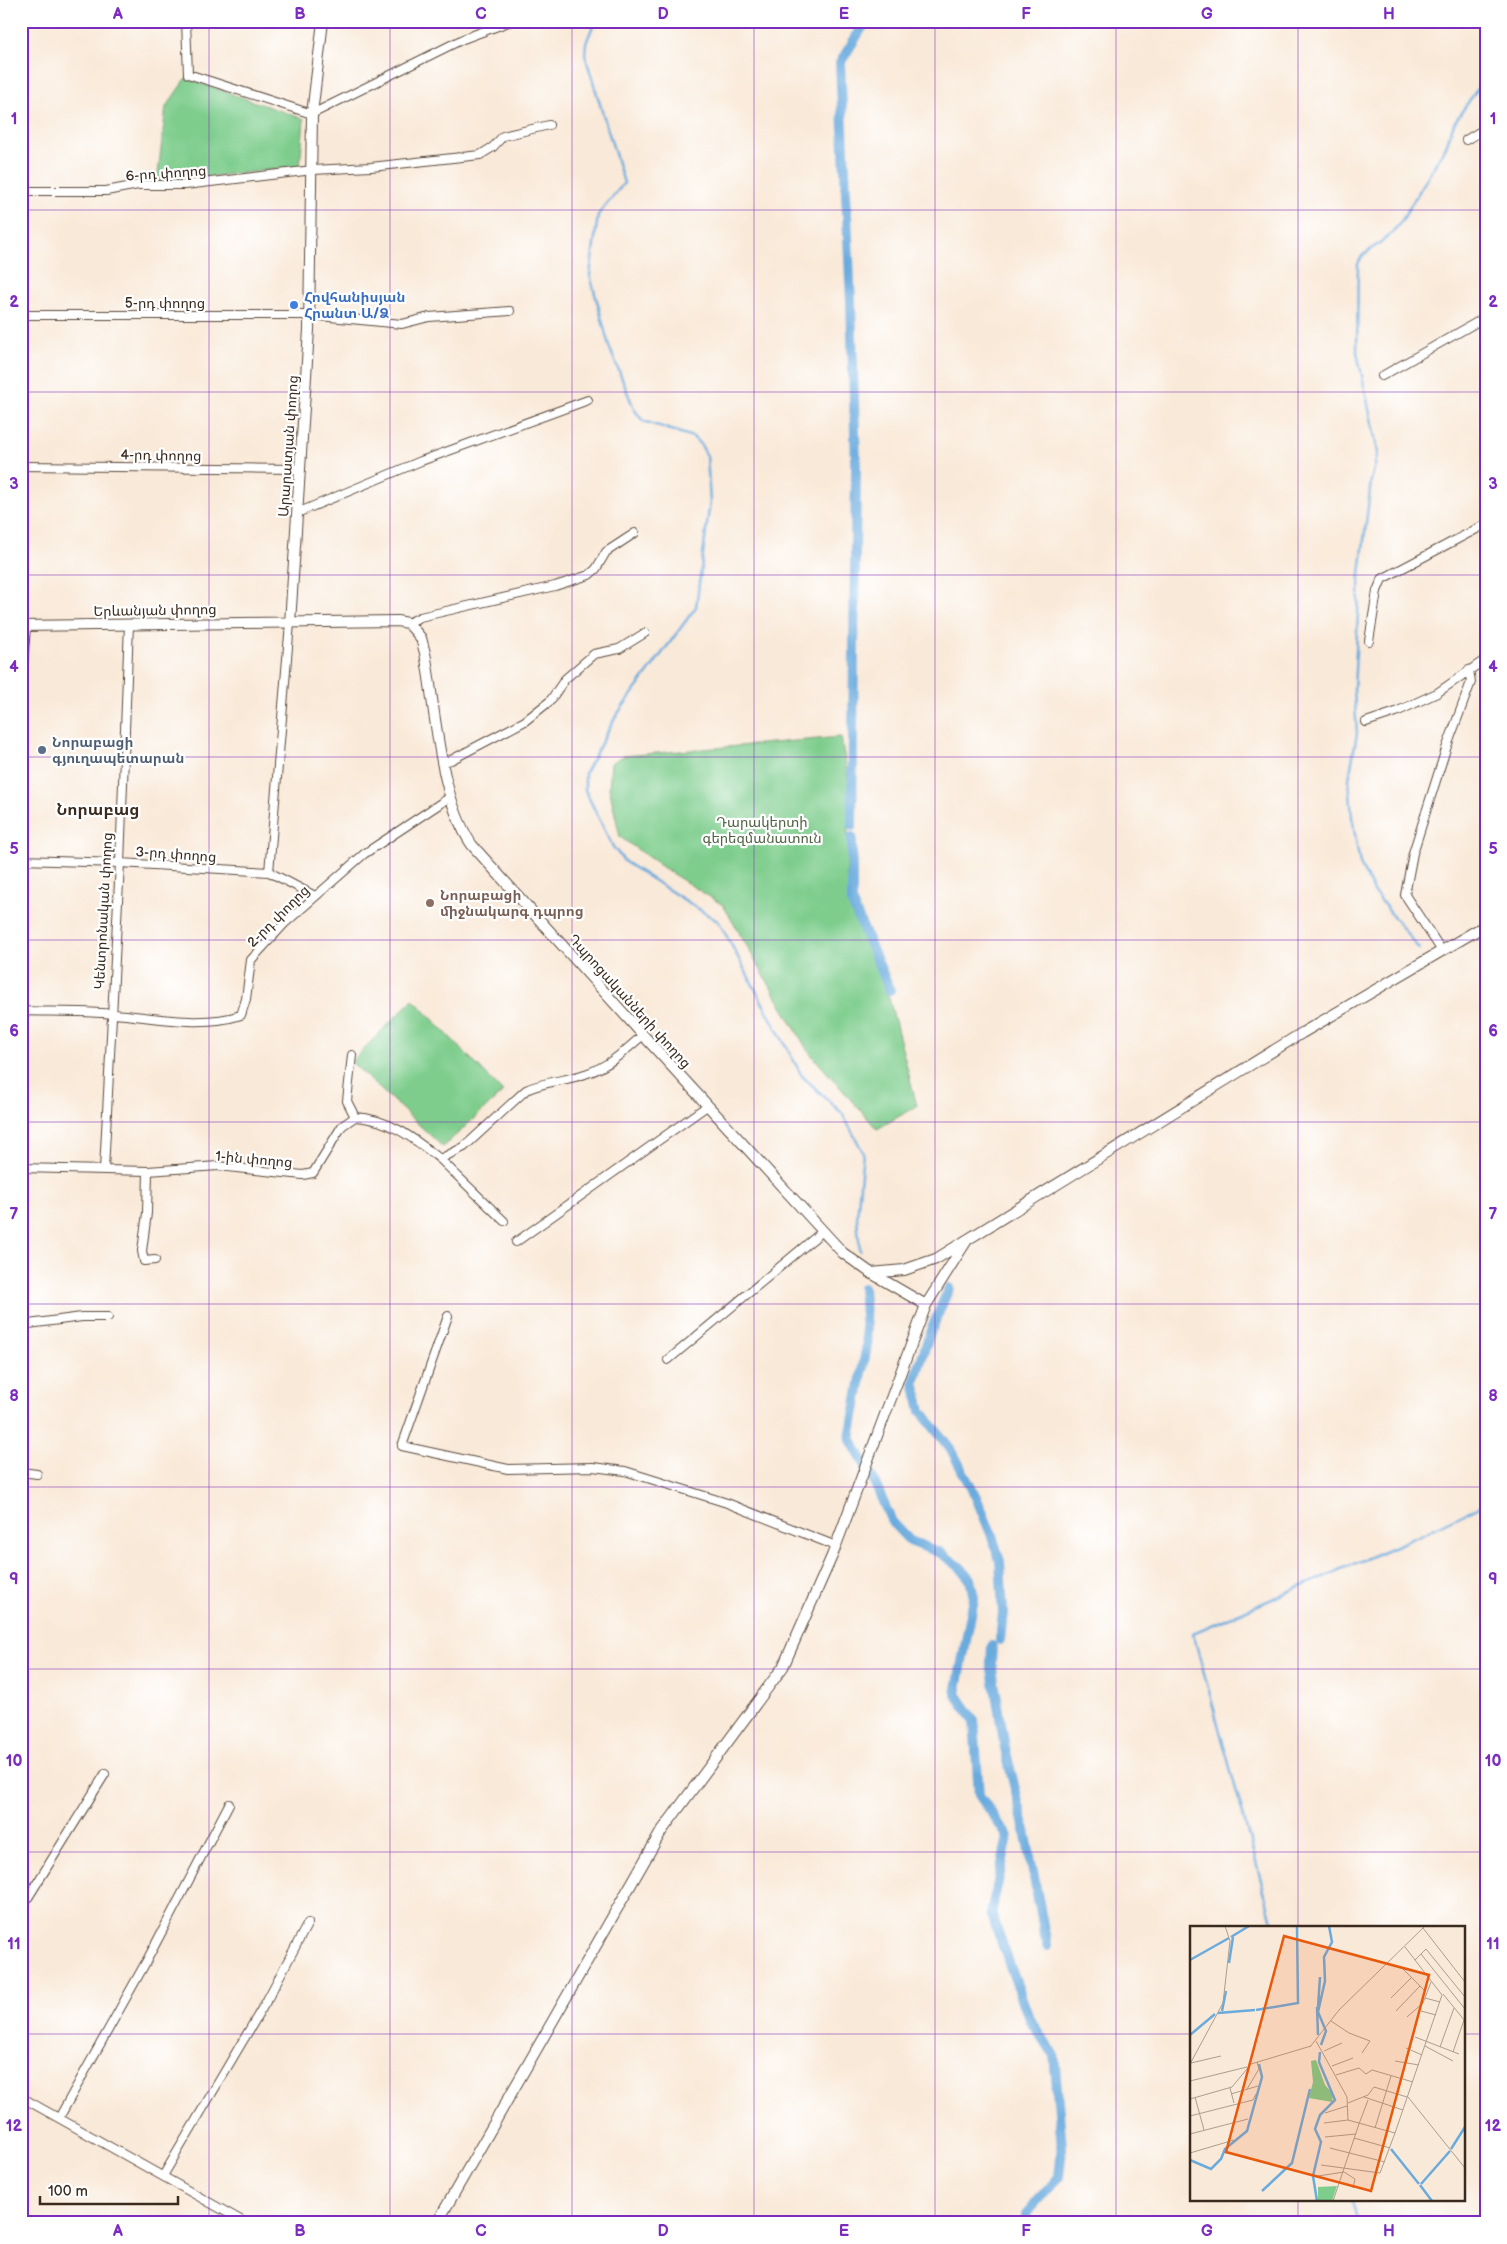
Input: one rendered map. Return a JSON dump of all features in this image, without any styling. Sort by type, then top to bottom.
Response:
[{"type":"main road","name":"Արարատյան փողոց","points":[[290,623],[309,316],[313,170],[312,114],[324,21]]},
{"type":"main road","points":[[290,623],[397,621],[408,623]]},
{"type":"main road","name":"Երևանյան փողոց","points":[[24,626],[290,623]]},
{"type":"main road","name":"Դպրոցականների փողոց","points":[[408,623],[420,638],[425,653],[450,797],[459,822],[472,845],[642,1035],[843,1254],[871,1273],[926,1305]]},
{"type":"main road","points":[[871,1273],[904,1270],[936,1259],[1410,969],[1486,925]]},
{"type":"main road","points":[[437,2223],[662,1832],[784,1667],[836,1546],[926,1305],[967,1240]]},
{"type":"street","points":[[186,21],[188,74],[312,114],[463,39],[511,21]]},
{"type":"street","name":"6-րդ փողոց","points":[[21,191],[106,191],[138,185],[185,186],[313,170],[371,167],[480,155],[494,147],[503,136],[549,125]]},
{"type":"street","points":[[1466,140],[1486,128]]},
{"type":"street","name":"5-րդ փողոց","points":[[21,315],[309,316],[402,324],[429,317],[510,311]]},
{"type":"street","points":[[1382,376],[1486,317]]},
{"type":"street","points":[[298,513],[421,461],[588,400]]},
{"type":"street","name":"4-րդ փողոց","points":[[21,466],[301,469]]},
{"type":"street","points":[[1369,641],[1377,590],[1382,579],[1486,524]]},
{"type":"street","points":[[408,623],[420,617],[556,586],[589,575],[596,570],[606,552],[635,533]]},
{"type":"street","name":"Արարատյան փողոց","points":[[269,872],[290,623]]},
{"type":"street","name":"Կենտրոնական փողոց","points":[[104,1170],[120,863],[129,624]]},
{"type":"street","points":[[21,698],[24,626]]},
{"type":"street","points":[[443,762],[451,760],[525,721],[550,700],[565,680],[594,654],[619,649],[645,633]]},
{"type":"street","points":[[1366,722],[1396,712],[1437,693],[1486,659]]},
{"type":"street","points":[[1442,951],[1405,895],[1413,853],[1446,749],[1471,682],[1469,670]]},
{"type":"street","name":"2-րդ փողոց","points":[[21,1011],[112,1014],[188,1020],[227,1020],[241,1015],[246,999],[251,960],[284,924],[364,854],[450,797]]},
{"type":"street","name":"3-րդ փողոց","points":[[21,860],[120,863],[269,872]]},
{"type":"street","points":[[269,872],[315,896]]},
{"type":"street","points":[[440,1159],[464,1147],[526,1090],[538,1084],[586,1074],[611,1063],[642,1035]]},
{"type":"street","points":[[352,1055],[347,1101],[355,1117],[373,1118],[394,1126],[440,1159],[504,1221]]},
{"type":"street","points":[[516,1242],[707,1106]]},
{"type":"street","name":"1-ին փողոց","points":[[21,1168],[148,1171],[218,1166],[288,1175],[313,1173],[342,1126],[355,1117]]},
{"type":"street","points":[[148,1171],[147,1213],[142,1251],[144,1261],[155,1260]]},
{"type":"street","points":[[668,1360],[823,1231]]},
{"type":"street","points":[[448,1316],[402,1446],[508,1469],[593,1467],[625,1471],[727,1503],[836,1546]]},
{"type":"street","points":[[21,1324],[108,1317]]},
{"type":"street","points":[[21,1472],[37,1474]]},
{"type":"street","points":[[21,1909],[105,1774]]},
{"type":"street","points":[[59,2118],[146,1962],[229,1804]]},
{"type":"street","points":[[162,2176],[267,2000],[308,1923]]},
{"type":"street","points":[[21,2097],[246,2223]]},
{"type":"green space","points":[[186,78],[304,119],[300,167],[157,182],[166,107]]},
{"type":"green space","name":"Դարակերտի գերեզմանատուն","points":[[841,737],[849,784],[847,875],[850,909],[889,998],[917,1106],[877,1129],[808,1051],[723,905],[671,873],[620,837],[609,787],[611,763],[623,756]]},
{"type":"green space","points":[[413,999],[503,1092],[443,1147],[351,1062]]},
{"type":"waterway","points":[[595,21],[586,43],[585,55],[624,183],[598,215],[590,275],[609,346],[634,409],[643,421],[693,437],[701,445],[707,456],[710,502],[696,607],[616,716],[585,773],[585,790],[613,847],[625,862],[719,922],[802,1076],[842,1113],[863,1152],[857,1218],[860,1251]]},
{"type":"waterway","points":[[852,826],[856,467],[851,302],[840,63],[866,21]]},
{"type":"waterway","points":[[1419,949],[1374,892],[1360,864],[1352,817],[1349,779],[1357,733],[1354,690],[1360,574],[1371,481],[1378,452],[1357,352],[1358,264],[1362,256],[1389,236],[1401,222],[1446,146],[1454,123],[1476,91],[1486,70]]},
{"type":"waterway","points":[[852,837],[852,903],[890,990]]},
{"type":"waterway","points":[[863,1288],[867,1345],[850,1438],[873,1479],[892,1522],[910,1541],[941,1553],[960,1567],[970,1579],[974,1598],[956,1694],[974,1720],[979,1795],[1008,1837],[991,1913],[1030,2021],[1054,2054],[1062,2148],[1059,2177],[1026,2214],[1026,2223]]},
{"type":"waterway","points":[[949,1288],[930,1333],[914,1382],[921,1411],[952,1451],[976,1497],[992,1536],[1000,1561],[1003,1613],[1000,1640]]},
{"type":"waterway","points":[[1273,1926],[1193,1633],[1412,1539],[1486,1503]]},
{"type":"waterway","points":[[992,1646],[991,1663],[1005,1748],[1025,1830],[1047,1946]]},
{"type":"waterway","points":[[1353,2202],[1358,2223]]},
{"type":"place","name":"Հովհանիսյան Հրանտ Ա/Ձ","points":[[294,305]]},
{"type":"place","name":"Նորաբացի գյուղապետարան","points":[[42,750]]},
{"type":"place","name":"Նորաբացի միջնակարգ դպրոց","points":[[430,903]]},
{"type":"district","name":"Նորաբաց","points":[[98,809]]}]
